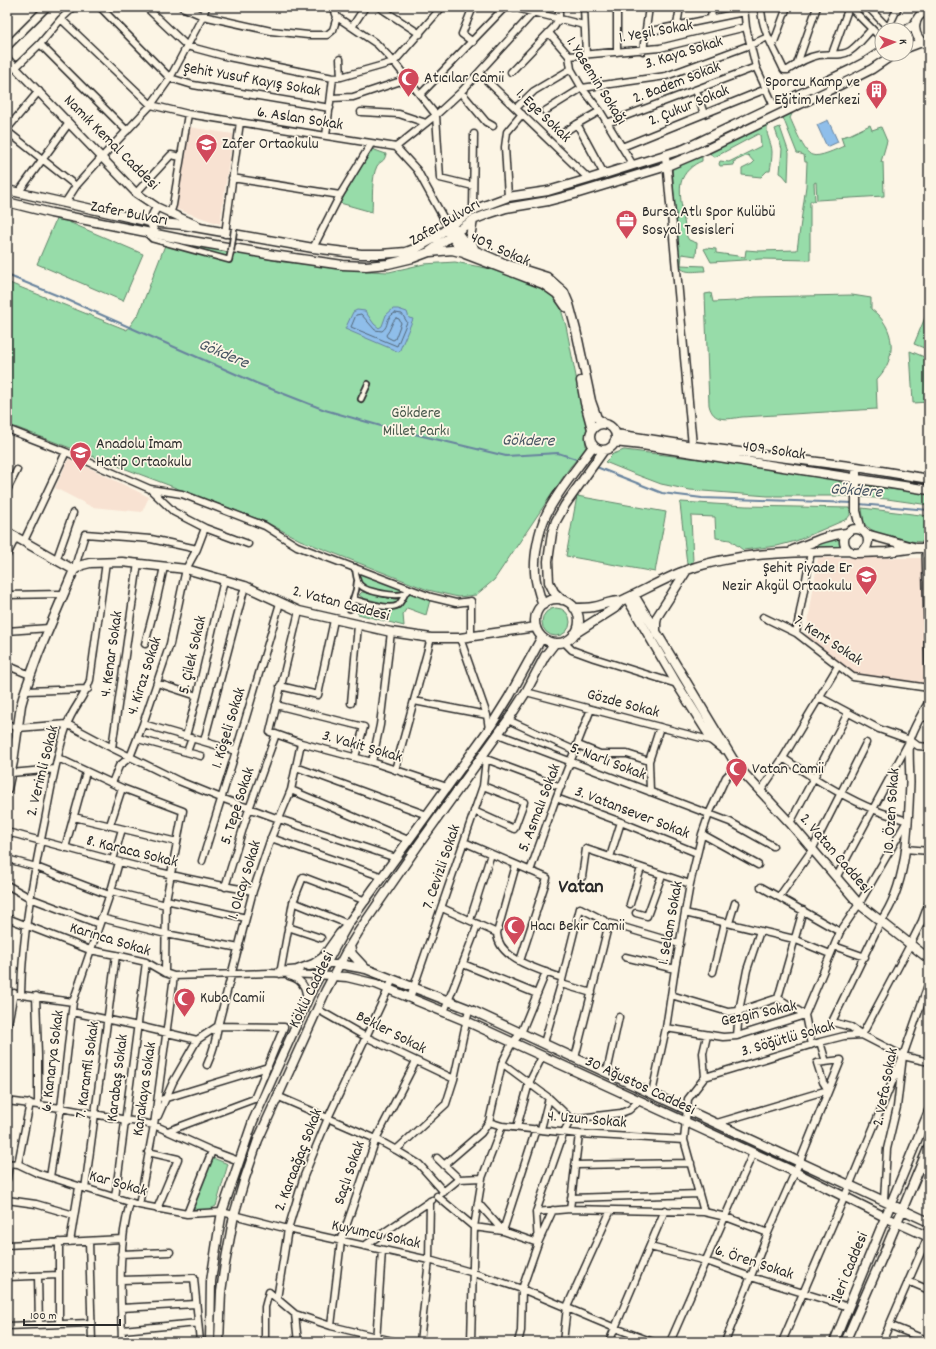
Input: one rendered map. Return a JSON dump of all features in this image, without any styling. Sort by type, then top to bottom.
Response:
[{"type":"main road","points":[[925,44],[916,35],[915,23],[928,9]]},
{"type":"main road","points":[[914,46],[925,44]]},
{"type":"main road","name":"Zafer Bulvarı","points":[[7,202],[51,213],[273,255],[343,265],[366,266],[388,264],[414,258],[429,252],[473,210],[508,197],[548,191],[665,156],[703,141],[850,70],[874,57]]},
{"type":"main road","name":"Zafer Bulvarı","points":[[7,190],[150,222],[183,225],[225,234],[313,248],[361,254],[406,252],[418,248],[473,220],[506,208],[548,201],[599,188],[667,166],[708,149],[830,90],[872,69],[882,62]]},
{"type":"main road","name":"409. Sokak","points":[[444,220],[465,254],[538,282],[558,294],[566,307],[572,329],[585,403],[592,429]]},
{"type":"main road","points":[[473,220],[470,237],[476,251]]},
{"type":"main road","name":"409. Sokak","points":[[451,230],[468,246],[476,251],[506,264],[547,277],[564,292],[576,330],[593,407],[597,418],[603,423]]},
{"type":"main road","points":[[429,252],[452,250],[465,254]]},
{"type":"main road","points":[[542,605],[535,572],[540,532],[546,514],[592,447],[590,437],[592,429],[603,423],[611,426],[615,438],[612,446],[603,451],[565,505],[556,521],[552,533],[547,572],[549,582],[554,592],[562,600]]},
{"type":"main road","name":"409. Sokak","points":[[615,438],[839,475],[856,482]]},
{"type":"main road","points":[[592,447],[603,451]]},
{"type":"main road","name":"409. Sokak","points":[[693,450],[857,467],[929,479]]},
{"type":"main road","points":[[856,511],[844,541],[844,545],[853,552],[863,550],[868,541],[863,532],[856,511],[857,467]]},
{"type":"main road","points":[[856,482],[929,490]]},
{"type":"main road","points":[[789,552],[816,540],[847,532],[855,528],[863,532],[916,548]]},
{"type":"main road","points":[[7,532],[74,570],[49,628],[25,691],[10,760],[11,774],[7,789]]},
{"type":"main road","points":[[574,608],[594,607],[627,598],[687,570],[725,560],[789,552],[887,552],[927,548]]},
{"type":"main road","name":"2. Vatan Caddesi","points":[[74,570],[82,565],[106,562],[138,563],[186,569],[245,586],[299,611],[391,632],[431,638],[471,637],[536,627]]},
{"type":"main road","points":[[656,633],[657,617],[687,570]]},
{"type":"main road","points":[[574,634],[615,608],[627,598]]},
{"type":"main road","name":"2. Vatan Caddesi","points":[[627,598],[656,633],[737,766],[790,824],[859,904],[929,959]]},
{"type":"main road","name":"2. Vatan Caddesi","points":[[627,598],[677,684],[713,741],[731,757]]},
{"type":"main road","points":[[555,599],[562,600],[569,603],[578,614],[578,628],[569,640],[559,642],[548,641],[542,637],[536,627],[538,610],[548,601],[555,599]]},
{"type":"main road","name":"Köklü Caddesi","points":[[210,1342],[211,1281],[222,1212],[254,1121],[305,1006],[348,924],[489,729],[509,697],[542,637]]},
{"type":"main road","name":"Köklü Caddesi","points":[[219,1342],[221,1292],[234,1215],[258,1140],[326,990],[350,946],[419,844],[484,758],[526,692],[545,656],[559,642]]},
{"type":"main road","points":[[350,946],[352,954],[366,969]]},
{"type":"main road","name":"30 Ağustos Caddesi","points":[[339,964],[366,969],[469,1009],[800,1161],[847,1190],[885,1217],[928,1237]]},
{"type":"main road","name":"30 Ağustos Caddesi","points":[[333,976],[361,980],[388,989],[466,1021],[795,1172],[887,1202],[929,1222]]},
{"type":"main road","points":[[326,990],[337,982],[361,980]]},
{"type":"main road","name":"İleri Caddesi","points":[[834,1342],[885,1217],[887,1202],[929,1110]]},
{"type":"main road","name":"İleri Caddesi","points":[[845,1342],[928,1151]]},
{"type":"street","points":[[7,47],[47,7]]},
{"type":"street","points":[[16,67],[40,44],[74,7]]},
{"type":"street","points":[[100,7],[170,78]]},
{"type":"street","points":[[146,7],[187,46],[228,58],[333,78],[394,62],[442,7]]},
{"type":"street","points":[[182,7],[202,16],[272,31],[308,35],[327,35],[333,30],[337,17]]},
{"type":"street","points":[[65,203],[76,186],[151,105],[170,78],[206,7]]},
{"type":"street","points":[[352,27],[365,7]]},
{"type":"street","points":[[379,7],[420,34]]},
{"type":"street","points":[[473,7],[462,34],[473,42]]},
{"type":"street","points":[[420,96],[505,7]]},
{"type":"street","points":[[512,7],[534,10],[559,19],[584,25]]},
{"type":"street","points":[[511,72],[549,33],[559,19],[559,7]]},
{"type":"street","points":[[584,7],[586,56]]},
{"type":"street","points":[[617,7],[617,52]]},
{"type":"street","points":[[643,50],[649,7]]},
{"type":"street","points":[[677,25],[680,7]]},
{"type":"street","points":[[711,19],[712,7]]},
{"type":"street","points":[[761,7],[761,15],[768,37],[784,70],[788,70],[796,64],[820,54],[832,54],[845,54],[850,51],[872,29],[849,7],[832,54]]},
{"type":"street","points":[[773,45],[787,7]]},
{"type":"street","points":[[796,64],[817,7]]},
{"type":"street","points":[[869,7],[868,8],[882,22]]},
{"type":"street","points":[[892,22],[898,7]]},
{"type":"street","points":[[332,8],[337,17],[377,44],[394,62],[436,115],[440,178],[473,186]]},
{"type":"street","points":[[646,32],[711,19],[744,9],[746,27],[756,67],[774,106]]},
{"type":"street","points":[[444,220],[417,170],[396,147],[436,115],[461,92],[534,10]]},
{"type":"street","points":[[62,19],[151,105]]},
{"type":"street","name":"1. Yeşil Sokak","points":[[569,56],[586,56],[660,48],[746,27]]},
{"type":"street","name":"1. Yasemin Sokağı","points":[[549,33],[569,56],[571,69],[582,88],[600,111],[633,165]]},
{"type":"street","name":"3. Kaya Sokak","points":[[582,88],[666,76],[768,37]]},
{"type":"street","points":[[40,44],[127,132]]},
{"type":"street","points":[[340,59],[341,77]]},
{"type":"street","name":"Namık Kemal Caddesi","points":[[7,60],[16,67],[136,193],[170,214],[207,230]]},
{"type":"street","name":"2. Badem Sokak","points":[[607,123],[756,67]]},
{"type":"street","points":[[516,108],[534,91],[571,69]]},
{"type":"street","name":"1. Ege Sokak","points":[[478,73],[589,179]]},
{"type":"street","name":"Şehit Yusuf Kayış Sokak","points":[[170,78],[193,85],[330,108]]},
{"type":"street","points":[[326,136],[333,78]]},
{"type":"street","points":[[331,98],[354,98],[407,79]]},
{"type":"street","points":[[545,111],[582,88]]},
{"type":"street","name":"2. Çukur Sokak","points":[[622,147],[766,89]]},
{"type":"street","points":[[696,90],[704,114]]},
{"type":"street","points":[[39,91],[7,130],[76,186]]},
{"type":"street","points":[[461,92],[486,122],[493,126]]},
{"type":"street","name":"6. Aslan Sokak","points":[[151,105],[188,114],[396,147]]},
{"type":"street","points":[[563,132],[600,111]]},
{"type":"street","points":[[361,112],[399,114],[426,123]]},
{"type":"street","points":[[170,214],[173,205],[188,114]]},
{"type":"street","points":[[508,197],[505,148],[507,132],[522,114]]},
{"type":"street","points":[[225,234],[240,122]]},
{"type":"street","points":[[18,193],[69,123]]},
{"type":"street","points":[[577,124],[604,174]]},
{"type":"street","points":[[473,210],[474,134]]},
{"type":"street","points":[[313,248],[340,195],[372,144]]},
{"type":"street","points":[[136,193],[171,155],[181,156]]},
{"type":"street","points":[[665,156],[693,450]]},
{"type":"street","points":[[232,178],[340,195]]},
{"type":"street","points":[[155,233],[150,222],[157,207]]},
{"type":"street","points":[[144,231],[152,239],[229,260],[234,230]]},
{"type":"street","points":[[361,399],[368,384]]},
{"type":"street","points":[[7,429],[66,452],[150,489],[182,494],[264,526],[297,546],[431,597],[456,603],[471,601],[471,637]]},
{"type":"street","points":[[24,541],[66,452]]},
{"type":"street","points":[[7,490],[17,470]]},
{"type":"street","points":[[150,489],[174,512],[205,528],[248,544]]},
{"type":"street","points":[[56,561],[74,513]]},
{"type":"street","name":"4. Kiraz Sokak","points":[[112,783],[119,766],[130,757],[138,739],[170,644],[186,569],[197,550],[205,528]]},
{"type":"street","points":[[74,570],[85,534],[151,539],[197,550]]},
{"type":"street","points":[[7,555],[9,548],[16,537]]},
{"type":"street","points":[[927,548],[929,666]]},
{"type":"street","points":[[796,633],[811,552]]},
{"type":"street","points":[[25,691],[88,689],[106,562]]},
{"type":"street","name":"4. Kenar Sokak","points":[[112,748],[138,563]]},
{"type":"street","points":[[145,644],[164,567]]},
{"type":"street","points":[[350,609],[357,582],[355,567]]},
{"type":"street","name":"5. Çilek Sokak","points":[[187,752],[197,696],[224,580]]},
{"type":"street","points":[[357,582],[366,590],[396,595],[405,594]]},
{"type":"street","points":[[204,741],[245,586]]},
{"type":"street","points":[[353,599],[385,607],[393,607],[397,605],[410,588]]},
{"type":"street","points":[[7,595],[63,594]]},
{"type":"street","name":"1. Köşeli Sokak","points":[[202,861],[280,603]]},
{"type":"street","name":"5. Tepe Sokak","points":[[226,886],[273,733],[276,704],[299,611]]},
{"type":"street","name":"7. Kent Sokak","points":[[763,617],[796,633],[853,677],[929,688]]},
{"type":"street","points":[[280,686],[318,695],[334,620]]},
{"type":"street","points":[[351,703],[358,625]]},
{"type":"street","points":[[7,631],[49,628]]},
{"type":"street","points":[[372,762],[380,725],[391,632]]},
{"type":"street","points":[[395,770],[431,638]]},
{"type":"street","points":[[460,638],[487,714],[489,729]]},
{"type":"street","points":[[559,642],[572,650],[677,684]]},
{"type":"street","points":[[760,792],[783,758],[838,666]]},
{"type":"street","points":[[8,668],[30,675]]},
{"type":"street","points":[[157,683],[197,696]]},
{"type":"street","name":"2. Verimli Sokak","points":[[7,1028],[17,994],[30,898],[55,769],[67,724],[88,689]]},
{"type":"street","name":"Gözde Sokak","points":[[526,692],[713,741]]},
{"type":"street","points":[[819,698],[879,729],[910,740],[918,746],[929,747]]},
{"type":"street","points":[[414,701],[487,714]]},
{"type":"street","name":"10. Özen Sokak","points":[[881,921],[896,896],[905,849],[910,782],[910,740],[929,702]]},
{"type":"street","points":[[276,704],[364,727],[355,757]]},
{"type":"street","name":"5. Asmalı Sokak","points":[[530,871],[556,798],[592,709]]},
{"type":"street","points":[[790,824],[848,713]]},
{"type":"street","points":[[922,716],[929,719]]},
{"type":"street","points":[[508,720],[577,748],[600,754],[628,754],[649,761]]},
{"type":"street","points":[[7,724],[18,728],[67,724],[179,781],[250,809],[396,858]]},
{"type":"street","points":[[143,724],[236,751]]},
{"type":"street","points":[[650,792],[649,761],[660,727]]},
{"type":"street","name":"3. Vakit Sokak","points":[[273,733],[301,743],[372,762],[447,787]]},
{"type":"street","name":"5. Narlı Sokak","points":[[498,734],[730,822],[773,846]]},
{"type":"street","points":[[138,739],[201,756]]},
{"type":"street","points":[[836,878],[910,740]]},
{"type":"street","points":[[779,897],[812,850],[866,742]]},
{"type":"street","name":"1. Olcay Sokak","points":[[207,1064],[214,1047],[253,890],[271,838],[291,790],[301,743]]},
{"type":"street","points":[[58,758],[122,788],[184,811],[170,875],[166,902],[165,973]]},
{"type":"street","points":[[484,758],[561,787]]},
{"type":"street","name":"7. Cevizli Sokak","points":[[410,998],[442,908],[474,810],[484,786],[484,758]]},
{"type":"street","points":[[671,995],[728,1012],[778,998],[805,1015],[840,932],[859,904],[907,821],[874,809],[841,793],[783,758]]},
{"type":"street","name":"1. Selam Sokak","points":[[652,1093],[666,1028],[690,884],[697,853],[709,814],[726,777],[737,766]]},
{"type":"street","points":[[296,767],[427,815]]},
{"type":"street","points":[[11,774],[55,769]]},
{"type":"street","points":[[64,848],[86,772]]},
{"type":"street","points":[[474,810],[514,829],[524,802],[484,786]]},
{"type":"street","points":[[110,825],[122,788]]},
{"type":"street","points":[[291,790],[408,840]]},
{"type":"street","name":"3. Vatansever Sokak","points":[[556,798],[622,822],[697,853]]},
{"type":"street","points":[[74,817],[177,842]]},
{"type":"street","points":[[610,857],[622,822]]},
{"type":"street","name":"6. Kanarya Sokak","points":[[50,1177],[61,1108],[73,1002],[110,893],[122,828]]},
{"type":"street","name":"8. Karaca Sokak","points":[[7,832],[170,875],[253,890]]},
{"type":"street","points":[[702,834],[758,865]]},
{"type":"street","points":[[271,838],[383,877]]},
{"type":"street","points":[[464,842],[547,878],[520,961]]},
{"type":"street","points":[[582,877],[586,849],[690,884]]},
{"type":"street","points":[[905,849],[929,851]]},
{"type":"street","points":[[470,920],[491,854]]},
{"type":"street","points":[[7,859],[36,867],[110,893],[166,902],[246,918]]},
{"type":"street","points":[[516,865],[497,933],[497,939],[500,947],[520,961],[546,972],[561,981],[592,993]]},
{"type":"street","points":[[630,904],[641,868]]},
{"type":"street","points":[[636,913],[647,916],[662,875]]},
{"type":"street","points":[[280,972],[293,902],[303,877],[366,900]]},
{"type":"street","points":[[7,885],[30,898],[100,921],[239,948]]},
{"type":"street","points":[[761,887],[840,932]]},
{"type":"street","points":[[293,902],[348,924],[339,933],[322,957],[314,963],[297,969]]},
{"type":"street","points":[[713,972],[734,902]]},
{"type":"street","points":[[862,1035],[928,910],[929,902]]},
{"type":"street","points":[[442,908],[497,933]]},
{"type":"street","points":[[544,1043],[580,908],[609,923],[680,944]]},
{"type":"street","points":[[778,998],[803,910]]},
{"type":"street","points":[[685,913],[794,939],[830,954]]},
{"type":"street","name":"Karınca Sokak","points":[[7,918],[90,950],[116,954],[146,962],[165,973],[174,976],[280,972]]},
{"type":"street","points":[[881,921],[865,957],[832,1022],[851,1027],[862,1035],[903,1056],[929,1062]]},
{"type":"street","points":[[576,1058],[609,923]]},
{"type":"street","points":[[444,1012],[478,924]]},
{"type":"street","points":[[288,927],[321,938]]},
{"type":"street","points":[[737,1036],[739,1010],[747,970],[760,931]]},
{"type":"street","points":[[834,946],[865,957]]},
{"type":"street","name":"7. Karanfil Sokak","points":[[70,1242],[74,1215],[82,1188],[95,1114],[116,954]]},
{"type":"street","points":[[625,957],[675,969]]},
{"type":"street","name":"Karabaş Sokak","points":[[115,1198],[146,962]]},
{"type":"street","points":[[280,972],[326,964],[339,964]]},
{"type":"street","points":[[463,964],[536,994]]},
{"type":"street","points":[[280,972],[333,976]]},
{"type":"street","points":[[280,972],[302,982],[306,988],[305,1006]]},
{"type":"street","points":[[444,1165],[481,1133],[489,1122],[502,1063],[512,1043],[521,1033],[546,972]]},
{"type":"street","name":"Karakaya Sokak","points":[[138,1205],[154,1125],[174,976]]},
{"type":"street","name":"2. Karaağaç Sokak","points":[[277,1299],[288,1229],[304,1176],[328,1118],[393,979]]},
{"type":"street","name":"2. Vefa Sokak","points":[[887,1202],[887,1150],[897,1107],[903,1056],[929,982]]},
{"type":"street","points":[[7,993],[73,1002]]},
{"type":"street","points":[[36,996],[38,1104]]},
{"type":"street","name":"Bekler Sokak","points":[[317,1009],[366,1037],[454,1079]]},
{"type":"street","points":[[396,1150],[446,1104],[454,1079],[469,1009]]},
{"type":"street","points":[[72,1012],[197,1040]]},
{"type":"street","name":"Gezgin Sokak","points":[[666,1028],[723,1038],[737,1036],[805,1015],[811,1045]]},
{"type":"street","points":[[607,1072],[619,1017]]},
{"type":"street","points":[[154,1125],[165,1099],[197,1040],[218,1026],[284,1027],[254,1099],[168,1131]]},
{"type":"street","name":"3. Söğütlü Sokak","points":[[705,1078],[820,1042],[844,1036],[862,1035]]},
{"type":"street","points":[[704,1212],[684,1140],[688,1099],[705,1078],[703,1053],[707,1036]]},
{"type":"street","points":[[820,1042],[826,1062]]},
{"type":"street","points":[[782,1342],[903,1056]]},
{"type":"street","points":[[517,1127],[529,1083],[542,1057]]},
{"type":"street","points":[[725,1342],[768,1233],[800,1161],[841,1060],[818,1063],[823,1082],[828,1090]]},
{"type":"street","name":"Saçlı Sokak","points":[[331,1326],[341,1241],[376,1139],[416,1061]]},
{"type":"street","points":[[502,1063],[549,1098],[571,1119]]},
{"type":"street","points":[[157,1100],[165,1099],[268,1067]]},
{"type":"street","points":[[717,1123],[828,1090]]},
{"type":"street","points":[[277,1096],[376,1139],[396,1150],[419,1164],[444,1192]]},
{"type":"street","points":[[503,1231],[549,1098]]},
{"type":"street","points":[[7,1101],[38,1104],[154,1125],[212,1151],[239,1161]]},
{"type":"street","points":[[571,1119],[621,1113],[629,1110],[639,1101]]},
{"type":"street","points":[[18,1164],[30,1103]]},
{"type":"street","points":[[538,1243],[536,1212],[564,1132],[571,1119]]},
{"type":"street","name":"4. Uzun Sokak","points":[[489,1122],[502,1126],[579,1134],[684,1140]]},
{"type":"street","points":[[470,1342],[474,1273],[474,1227],[479,1204],[482,1178],[502,1126]]},
{"type":"street","points":[[570,1209],[579,1134]]},
{"type":"street","points":[[187,1214],[212,1151]]},
{"type":"street","points":[[148,1152],[178,1159],[157,1209]]},
{"type":"street","points":[[670,1342],[753,1153]]},
{"type":"street","points":[[437,1158],[459,1179]]},
{"type":"street","points":[[7,1179],[8,1163]]},
{"type":"street","name":"Kar Sokak","points":[[8,1163],[18,1164],[37,1173],[138,1205],[187,1214],[222,1212]]},
{"type":"street","points":[[575,1165],[691,1163]]},
{"type":"street","points":[[364,1246],[444,1192],[459,1179],[482,1178]]},
{"type":"street","points":[[571,1198],[699,1194]]},
{"type":"street","points":[[437,1196],[474,1227],[503,1231],[538,1243]]},
{"type":"street","points":[[7,1200],[36,1204],[74,1215]]},
{"type":"street","points":[[420,1342],[429,1260],[430,1201]]},
{"type":"street","points":[[122,1342],[121,1254],[122,1240],[130,1203]]},
{"type":"street","points":[[479,1204],[503,1231]]},
{"type":"street","points":[[536,1212],[570,1209],[704,1212],[726,1217],[768,1233]]},
{"type":"street","points":[[518,1342],[521,1330],[522,1289],[538,1243],[553,1210]]},
{"type":"street","points":[[563,1342],[567,1307],[611,1210]]},
{"type":"street","points":[[609,1342],[666,1210]]},
{"type":"street","name":"Kuyumcu Sokak","points":[[222,1212],[288,1229],[429,1260],[474,1273],[522,1289],[615,1328],[653,1342]]},
{"type":"street","points":[[882,1342],[928,1237]]},
{"type":"street","points":[[7,1246],[59,1242],[122,1240]]},
{"type":"street","points":[[88,1241],[90,1324],[92,1342]]},
{"type":"street","points":[[59,1242],[59,1324]]},
{"type":"street","name":"6. Ören Sokak","points":[[650,1247],[706,1261],[751,1277],[849,1307]]},
{"type":"street","points":[[376,1339],[382,1250]]},
{"type":"street","points":[[121,1254],[170,1252]]},
{"type":"street","points":[[7,1277],[59,1275]]},
{"type":"street","points":[[38,1276],[39,1325]]},
{"type":"street","points":[[121,1280],[194,1278],[200,1342]]},
{"type":"street","points":[[908,1281],[929,1290]]},
{"type":"street","points":[[264,1342],[265,1307],[269,1292],[295,1314],[376,1339],[397,1342]]},
{"type":"street","points":[[122,1308],[196,1304]]},
{"type":"street","points":[[295,1314],[298,1342]]},
{"type":"street","points":[[122,1330],[198,1323]]},
{"type":"street","points":[[7,1326],[90,1324]]},
{"type":"street","points":[[890,1325],[929,1341]]},
{"type":"shaded area","name":"Zafer Ortaokulu","points":[[189,127],[233,134],[220,224],[176,209]]},
{"type":"shaded area","name":"Anadolu İmam Hatip Ortaokulu","points":[[69,458],[149,497],[142,512],[92,507],[55,488]]},
{"type":"shaded area","name":"Şehit Piyade Er Nezir Akgül Ortaokulu","points":[[818,558],[922,558],[924,683],[852,673],[806,635]]},
{"type":"green space","points":[[793,112],[790,118],[800,139],[806,150],[815,156],[828,153],[844,146],[841,137],[849,135],[870,125],[872,130],[881,127],[887,141],[881,162],[883,162],[884,196],[817,200],[816,182],[814,183],[815,201],[810,201],[810,260],[761,259],[711,262],[704,249],[706,248],[716,249],[716,253],[745,257],[746,250],[797,250],[806,186],[807,162],[805,162],[804,155],[797,153],[782,115]]},
{"type":"green space","points":[[768,124],[767,131],[772,152],[771,164],[770,171],[767,171],[761,177],[742,175],[742,169],[754,162],[748,155],[733,162],[734,165],[720,166],[719,164],[720,161],[729,162],[761,146],[760,135],[758,134],[715,157],[712,156],[709,151]]},
{"type":"green space","points":[[780,127],[789,153],[788,181],[780,173],[782,149],[775,129]]},
{"type":"green space","points":[[372,149],[386,154],[384,159],[378,164],[375,171],[372,212],[340,203]]},
{"type":"green space","points":[[701,154],[702,161],[695,164],[686,172],[682,179],[680,188],[687,237],[689,240],[697,243],[696,256],[682,254],[681,265],[704,266],[705,271],[689,272],[682,269],[678,263],[672,165]]},
{"type":"green space","points":[[57,217],[143,254],[123,301],[37,264]]},
{"type":"green space","name":"Gökdere Millet Parkı","points":[[167,240],[284,262],[370,271],[389,272],[424,264],[455,262],[496,270],[544,289],[554,298],[560,306],[566,326],[587,429],[586,449],[570,467],[494,580],[476,595],[458,597],[428,590],[300,540],[266,522],[7,424],[7,282],[127,330],[139,313]]},
{"type":"green space","points":[[711,293],[713,302],[735,301],[755,297],[852,295],[871,298],[871,309],[879,316],[885,325],[891,343],[891,353],[888,363],[876,380],[877,409],[726,419],[714,415],[709,405],[705,294]]},
{"type":"green space","points":[[929,308],[929,350],[914,344]]},
{"type":"green space","points":[[910,351],[929,359],[929,402],[913,403]]},
{"type":"green space","points":[[624,450],[806,472],[837,480],[845,485],[850,491],[850,496],[768,496],[690,490],[661,484],[605,462],[613,454]]},
{"type":"green space","points":[[866,486],[929,494],[929,505],[862,497],[862,490]]},
{"type":"green space","points":[[577,496],[666,512],[655,572],[566,556]]},
{"type":"green space","points":[[681,502],[746,506],[850,508],[850,515],[847,519],[796,541],[777,546],[743,550],[730,540],[716,538],[715,517],[691,516],[693,562],[687,564]]},
{"type":"green space","points":[[862,508],[929,516],[929,542],[895,539],[878,533],[864,524]]},
{"type":"green space","points":[[841,536],[841,545],[843,547],[810,548]]},
{"type":"green space","points":[[358,569],[406,589],[391,592],[366,587],[361,582]]},
{"type":"green space","points":[[362,592],[398,600],[398,602],[392,605],[363,598],[359,595]]},
{"type":"green space","points":[[411,592],[430,600],[426,615],[407,608],[403,614],[404,626],[358,614],[356,607],[357,605],[380,609],[397,608],[402,604],[407,594]]},
{"type":"green space","points":[[556,608],[566,612],[570,622],[566,632],[556,636],[546,632],[542,622],[546,612]]},
{"type":"green space","points":[[213,1158],[228,1164],[216,1206],[208,1210],[197,1210],[194,1208],[193,1204]]},
{"type":"water","points":[[828,120],[838,142],[827,147],[817,125]]},
{"type":"water","points":[[393,309],[407,312],[409,318],[413,319],[399,352],[345,329],[353,312],[357,310],[365,311],[374,324],[379,328],[382,326],[386,315]]},
{"type":"waterway","name":"Gökdere","points":[[7,275],[61,297],[256,383],[325,410],[381,426],[506,456],[558,453],[579,460]]},
{"type":"waterway","name":"Gökdere","points":[[594,466],[662,493],[702,498],[854,503]]},
{"type":"waterway","name":"Gökdere","points":[[859,504],[929,510]]},
{"type":"place","name":"Atıcılar Camii","points":[[408,98]]},
{"type":"place","name":"Sporcu Kamp ve Eğitim Merkezi","points":[[876,110]]},
{"type":"place","name":"Zafer Ortaokulu","points":[[206,164]]},
{"type":"place","name":"Bursa Atlı Spor Kulübü Sosyal Tesisleri","points":[[627,240]]},
{"type":"place","name":"Anadolu İmam Hatip Ortaokulu","points":[[81,472]]},
{"type":"place","name":"Şehit Piyade Er Nezir Akgül Ortaokulu","points":[[867,596]]},
{"type":"place","name":"Vatan Camii","points":[[736,788]]},
{"type":"place","name":"Hacı Bekir Camii","points":[[514,946]]},
{"type":"place","name":"Kuba Camii","points":[[185,1018]]},
{"type":"district","name":"Vatan","points":[[581,888]]}]
